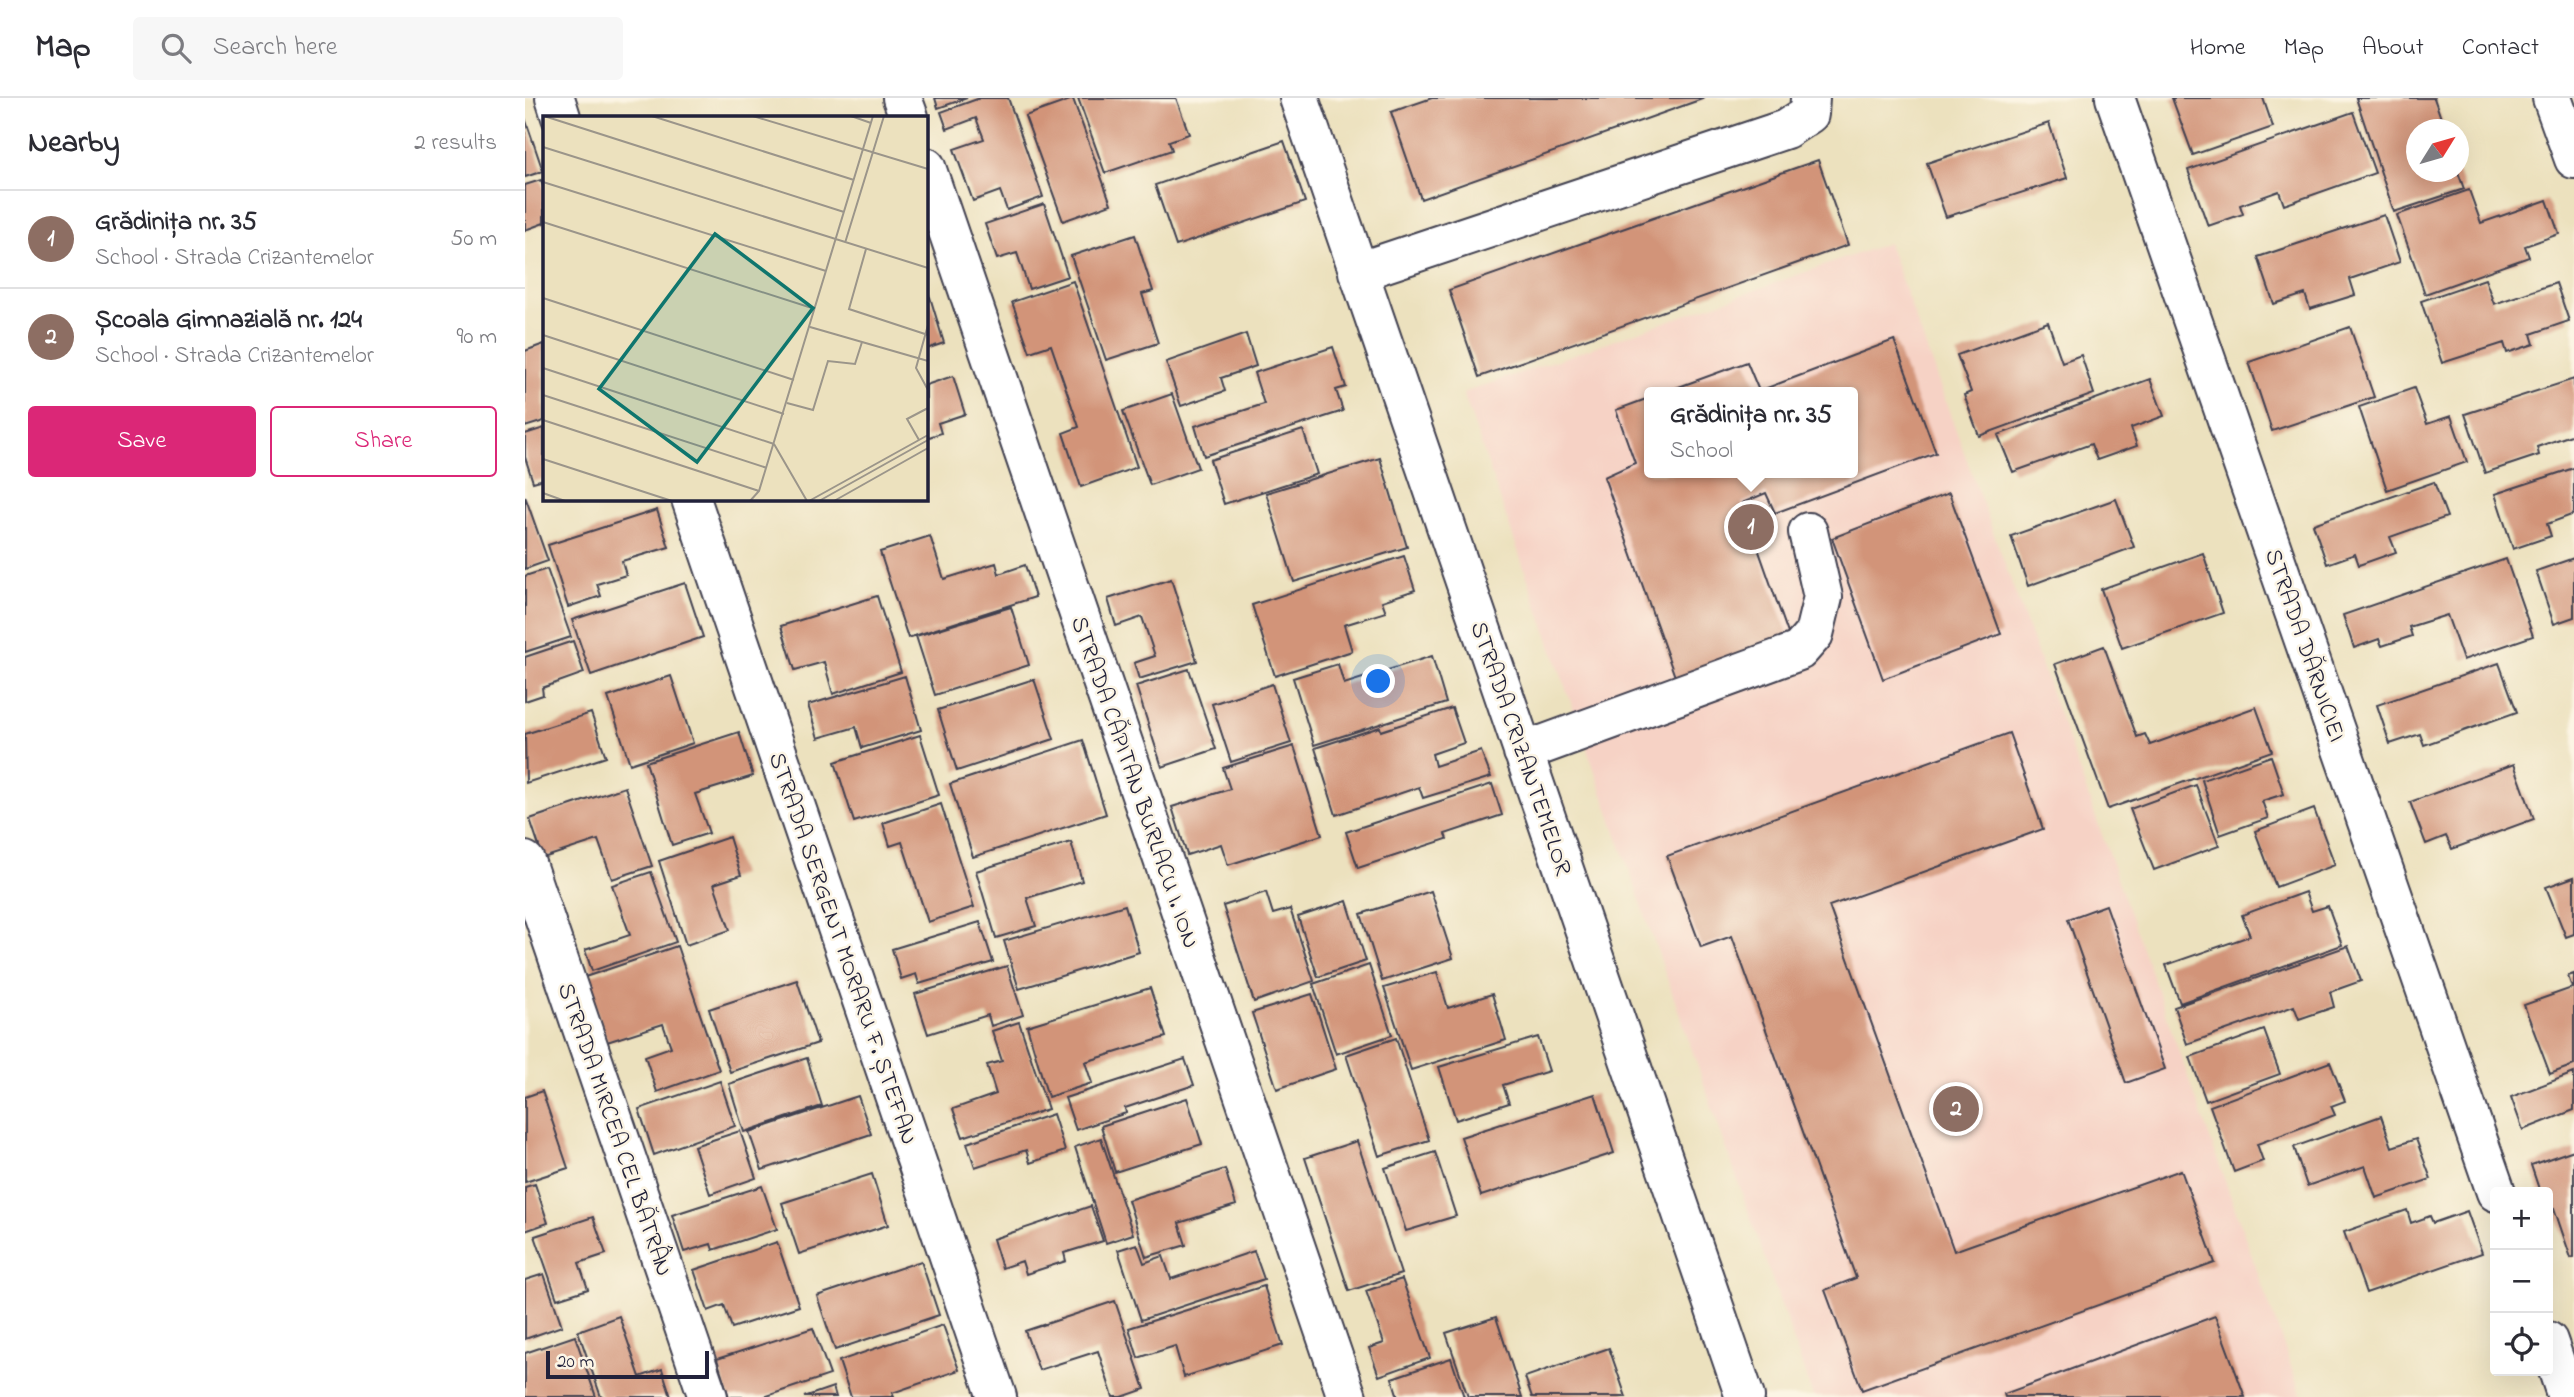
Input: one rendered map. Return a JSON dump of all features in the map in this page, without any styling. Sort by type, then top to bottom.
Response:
[{"type":"street","points":[[555,98],[561,116]]},
{"type":"street","points":[[902,98],[909,116]]},
{"type":"street","name":"STRADA CRIZANTEMELOR","points":[[1299,98],[1745,1397]]},
{"type":"street","points":[[1358,272],[1786,129],[1809,114],[1810,98]]},
{"type":"street","name":"STRADA DĂRNICIEI","points":[[2115,98],[2494,1187]]},
{"type":"street","points":[[2552,98],[2574,159]]},
{"type":"street","name":"STRADA CĂPITAN BURLACU I. ION","points":[[927,170],[1347,1397]]},
{"type":"street","name":"STRADA SERGENT MORARU F. ȘTEFAN","points":[[691,500],[997,1397]]},
{"type":"street","points":[[1523,752],[1799,651],[1814,634],[1823,597],[1808,532]]},
{"type":"street","name":"STRADA MIRCEA CEL BĂTRÂN","points":[[525,861],[708,1397]]},
{"type":"street","points":[[2553,1355],[2567,1397]]},
{"type":"shaded area","points":[[1888,243],[2302,1397],[1813,1397],[1463,393]]},
{"type":"building","points":[[935,98],[967,98],[938,108]]},
{"type":"building","points":[[980,98],[1008,98],[1043,197],[1007,210],[1000,191],[973,201],[954,149],[984,139],[976,118],[947,129],[941,112]]},
{"type":"building","points":[[1078,98],[1176,98],[1189,134],[1169,141],[1172,150],[1105,173]]},
{"type":"building","points":[[1432,98],[1705,98],[1421,199],[1391,112]]},
{"type":"building","points":[[2172,98],[2263,98],[2273,127],[2193,155]]},
{"type":"building","points":[[2356,98],[2434,98],[2441,119],[2406,119],[2406,182],[2462,182],[2464,189],[2394,212]]},
{"type":"building","points":[[1073,99],[1111,204],[1063,221],[1025,116]]},
{"type":"building","points":[[2353,112],[2375,173],[2284,205],[2279,191],[2240,205],[2243,214],[2208,226],[2188,170]]},
{"type":"building","points":[[525,118],[543,171],[525,177]]},
{"type":"building","points":[[2049,123],[2067,178],[1946,217],[1927,163]]},
{"type":"building","points":[[1284,141],[1305,202],[1176,246],[1155,185]]},
{"type":"building","points":[[1818,160],[1848,245],[1479,377],[1449,290]]},
{"type":"building","points":[[541,180],[543,223],[525,230],[525,185]]},
{"type":"building","points":[[2469,190],[2481,223],[2547,200],[2559,234],[2525,246],[2529,257],[2425,294],[2397,215]]},
{"type":"building","points":[[1044,204],[1068,276],[1029,289],[1017,253],[997,259],[985,224]]},
{"type":"building","points":[[2384,215],[2400,262],[2350,279],[2355,295],[2310,309],[2305,294],[2274,304],[2258,257]]},
{"type":"building","points":[[1135,235],[1153,291],[1142,294],[1158,343],[1106,360],[1071,256]]},
{"type":"building","points":[[2485,279],[2494,304],[2556,283],[2569,321],[2531,334],[2534,344],[2507,353],[2504,343],[2442,363],[2421,301]]},
{"type":"building","points":[[1073,281],[1137,467],[1081,487],[1063,433],[1079,427],[1051,345],[1030,352],[1012,302]]},
{"type":"building","points":[[930,297],[944,343],[927,349],[927,298]]},
{"type":"building","points":[[2048,322],[2062,362],[2081,355],[2094,394],[1979,436],[1964,395],[1971,392],[1957,355]]},
{"type":"building","points":[[2350,327],[2374,397],[2272,431],[2249,362]]},
{"type":"building","points":[[1246,334],[1256,366],[1221,378],[1225,391],[1181,406],[1166,362]]},
{"type":"building","points":[[1894,340],[1936,453],[1775,513],[1766,493],[1742,503],[1791,642],[1678,685],[1604,477],[1635,463],[1616,410],[1644,400],[1644,478],[1858,478],[1858,387],[1770,387]]},
{"type":"building","points":[[543,344],[543,421],[525,427],[525,351]]},
{"type":"building","points":[[1333,347],[1346,387],[1336,390],[1343,411],[1204,456],[1195,426],[1264,404],[1254,373]]},
{"type":"building","points":[[1747,362],[1757,387],[1679,387]]},
{"type":"building","points":[[953,376],[965,414],[938,423],[941,433],[927,438],[927,385]]},
{"type":"building","points":[[2150,379],[2164,416],[2131,428],[2137,446],[2097,460],[2091,444],[2013,472],[1998,435]]},
{"type":"building","points":[[2574,379],[2574,434],[2537,447],[2539,455],[2485,473],[2465,414]]},
{"type":"building","points":[[2414,388],[2427,424],[2451,416],[2467,462],[2387,490],[2359,407]]},
{"type":"building","points":[[1172,394],[1198,468],[1150,485],[1123,411]]},
{"type":"building","points":[[543,428],[543,479],[533,482],[525,457],[525,434]]},
{"type":"building","points":[[1303,430],[1317,474],[1224,504],[1210,460]]},
{"type":"building","points":[[1380,458],[1407,547],[1294,582],[1266,493]]},
{"type":"building","points":[[2574,468],[2574,514],[2547,524],[2551,536],[2513,549],[2495,494]]},
{"type":"building","points":[[2434,482],[2447,517],[2390,537],[2396,552],[2359,565],[2355,554],[2327,564],[2313,524]]},
{"type":"building","points":[[1949,493],[2001,634],[1883,679],[1832,538]]},
{"type":"building","points":[[525,496],[548,561],[525,569]]},
{"type":"building","points":[[2116,499],[2134,547],[2028,586],[2011,536]]},
{"type":"building","points":[[657,510],[669,547],[622,561],[626,575],[597,584],[601,596],[568,607],[548,545]]},
{"type":"building","points":[[930,536],[944,579],[996,563],[999,574],[1025,565],[1035,597],[908,638],[880,552]]},
{"type":"building","points":[[2203,553],[2223,613],[2122,648],[2101,589]]},
{"type":"building","points":[[1404,556],[1415,590],[1382,601],[1386,612],[1344,625],[1352,651],[1275,676],[1252,605]]},
{"type":"building","points":[[2574,558],[2574,617],[2554,624],[2536,571]]},
{"type":"building","points":[[2506,559],[2533,636],[2463,660],[2447,615],[2409,627],[2412,636],[2382,646],[2379,639],[2354,648],[2343,615]]},
{"type":"building","points":[[547,569],[571,637],[525,652],[525,576]]},
{"type":"building","points":[[1171,579],[1197,661],[1139,679],[1134,663],[1155,656],[1142,617],[1116,626],[1108,599]]},
{"type":"building","points":[[685,583],[703,637],[591,675],[572,620]]},
{"type":"building","points":[[877,596],[901,672],[833,694],[824,662],[795,670],[781,626]]},
{"type":"building","points":[[1011,607],[1029,665],[935,695],[916,636]]},
{"type":"building","points":[[573,641],[584,673],[542,688],[543,695],[525,701],[525,657]]},
{"type":"building","points":[[2104,646],[2137,737],[2145,734],[2150,745],[2256,707],[2272,751],[2108,809],[2055,664]]},
{"type":"building","points":[[1432,656],[1446,703],[1314,745],[1293,678],[1338,664],[1344,684]]},
{"type":"building","points":[[2499,663],[2517,712],[2424,745],[2420,734],[2390,744],[2377,705]]},
{"type":"building","points":[[1189,669],[1216,749],[1162,767],[1136,686]]},
{"type":"building","points":[[671,676],[693,743],[630,764],[608,697]]},
{"type":"building","points":[[905,676],[921,730],[862,748],[856,727],[818,738],[808,705]]},
{"type":"building","points":[[1034,679],[1054,739],[957,771],[938,710]]},
{"type":"building","points":[[1272,684],[1291,743],[1231,762],[1212,704]]},
{"type":"building","points":[[1452,708],[1464,743],[1432,754],[1435,766],[1481,751],[1491,777],[1423,798],[1419,787],[1336,815],[1315,748],[1380,727],[1381,731]]},
{"type":"building","points":[[591,713],[606,757],[526,783],[525,734]]},
{"type":"building","points":[[739,732],[753,776],[695,794],[709,833],[672,845],[646,762]]},
{"type":"building","points":[[2009,733],[2043,829],[1829,906],[1954,1251],[2181,1170],[2215,1263],[1862,1390],[1825,1290],[1856,1278],[1732,936],[1701,947],[1667,856]]},
{"type":"building","points":[[920,735],[939,795],[854,822],[835,762]]},
{"type":"building","points":[[1083,740],[1106,814],[973,857],[950,784]]},
{"type":"building","points":[[1294,746],[1322,835],[1228,865],[1221,844],[1187,855],[1172,807],[1230,789],[1223,768]]},
{"type":"building","points":[[2271,756],[2284,794],[2262,801],[2268,818],[2220,835],[2202,780]]},
{"type":"building","points":[[2514,764],[2534,819],[2452,849],[2446,836],[2426,844],[2410,802]]},
{"type":"building","points":[[1492,784],[1502,815],[1445,834],[1447,839],[1358,868],[1346,832]]},
{"type":"building","points":[[2196,785],[2219,846],[2154,870],[2130,809]]},
{"type":"building","points":[[625,787],[652,866],[612,879],[598,840],[543,858],[530,819]]},
{"type":"building","points":[[941,804],[974,907],[928,922],[902,842],[890,846],[883,823]]},
{"type":"building","points":[[2314,809],[2335,865],[2276,887],[2255,831]]},
{"type":"building","points":[[729,837],[741,875],[714,884],[730,930],[686,945],[659,861]]},
{"type":"building","points":[[1071,842],[1082,881],[1027,898],[1036,926],[996,938],[976,871]]},
{"type":"building","points":[[651,872],[676,942],[592,971],[585,950],[630,935],[612,885]]},
{"type":"building","points":[[2574,877],[2574,934],[2566,937],[2546,887]]},
{"type":"building","points":[[1431,891],[1453,958],[1382,981],[1361,914]]},
{"type":"building","points":[[1266,892],[1273,914],[1290,909],[1314,981],[1254,1002],[1223,906]]},
{"type":"building","points":[[2305,892],[2312,911],[2328,906],[2342,945],[2180,1003],[2166,965],[2250,936],[2242,915]]},
{"type":"building","points":[[1347,901],[1366,961],[1318,977],[1298,917]]},
{"type":"building","points":[[1125,905],[1139,952],[1019,989],[1004,941]]},
{"type":"building","points":[[2106,905],[2165,1069],[2126,1083],[2068,919]]},
{"type":"building","points":[[980,922],[993,962],[919,984],[916,974],[901,979],[892,949]]},
{"type":"building","points":[[677,946],[719,1070],[657,1092],[645,1056],[671,1047],[663,1024],[607,1042],[585,977]]},
{"type":"building","points":[[2348,946],[2361,981],[2330,992],[2334,1007],[2299,1019],[2294,1006],[2187,1044],[2174,1007]]},
{"type":"building","points":[[1369,965],[1392,1035],[1336,1054],[1313,984]]},
{"type":"building","points":[[1007,966],[1023,1015],[991,1026],[988,1015],[928,1034],[915,994]]},
{"type":"building","points":[[1437,972],[1448,1008],[1492,994],[1506,1040],[1411,1070],[1384,988]]},
{"type":"building","points":[[2574,974],[2574,1065],[2550,1074],[2524,1005],[2572,988],[2568,976]]},
{"type":"building","points":[[797,980],[818,1043],[730,1072],[709,1009]]},
{"type":"building","points":[[1150,988],[1166,1037],[1085,1062],[1092,1083],[1048,1097],[1027,1026]]},
{"type":"building","points":[[1312,994],[1336,1069],[1277,1089],[1252,1013]]},
{"type":"building","points":[[1019,1022],[1048,1109],[963,1137],[953,1109],[996,1094],[987,1065],[1002,1061],[992,1031]]},
{"type":"building","points":[[2264,1030],[2280,1074],[2206,1101],[2190,1057]]},
{"type":"building","points":[[1538,1037],[1549,1071],[1503,1085],[1509,1103],[1456,1120],[1439,1067]]},
{"type":"building","points":[[1396,1038],[1429,1140],[1379,1156],[1346,1055]]},
{"type":"building","points":[[807,1058],[822,1106],[744,1132],[729,1084]]},
{"type":"building","points":[[1185,1059],[1194,1085],[1125,1108],[1126,1113],[1076,1130],[1065,1098]]},
{"type":"building","points":[[2330,1062],[2345,1101],[2331,1106],[2335,1115],[2257,1144],[2263,1161],[2234,1172],[2210,1106]]},
{"type":"building","points":[[2574,1073],[2574,1110],[2523,1130],[2511,1097]]},
{"type":"building","points":[[720,1081],[735,1126],[654,1155],[639,1109]]},
{"type":"building","points":[[542,1091],[568,1168],[525,1182],[525,1097]]},
{"type":"building","points":[[1595,1094],[1614,1153],[1481,1196],[1461,1137]]},
{"type":"building","points":[[858,1096],[871,1134],[762,1170],[749,1132]]},
{"type":"building","points":[[1187,1098],[1202,1144],[1115,1172],[1101,1126]]},
{"type":"building","points":[[1053,1114],[1065,1151],[1030,1163],[1026,1150],[975,1167],[967,1143]]},
{"type":"building","points":[[2381,1116],[2392,1147],[2416,1139],[2431,1179],[2376,1198],[2365,1166],[2307,1186],[2294,1147]]},
{"type":"building","points":[[740,1131],[756,1178],[710,1194],[694,1146]]},
{"type":"building","points":[[1101,1138],[1133,1234],[1106,1243],[1075,1147]]},
{"type":"building","points":[[1357,1141],[1401,1274],[1349,1291],[1305,1158]]},
{"type":"building","points":[[2574,1150],[2574,1257],[2571,1258],[2553,1208],[2553,1187],[2538,1187],[2531,1165]]},
{"type":"building","points":[[1435,1152],[1456,1216],[1406,1231],[1385,1168]]},
{"type":"building","points":[[1225,1169],[1236,1205],[1179,1223],[1186,1245],[1146,1257],[1128,1200]]},
{"type":"building","points":[[872,1174],[888,1225],[799,1254],[782,1203]]},
{"type":"building","points":[[535,1184],[548,1223],[525,1231],[525,1187]]},
{"type":"building","points":[[762,1186],[777,1229],[713,1250],[711,1244],[684,1252],[672,1215]]},
{"type":"building","points":[[1091,1206],[1103,1241],[1064,1253],[1066,1261],[1026,1274],[1022,1261],[1002,1268],[993,1239]]},
{"type":"building","points":[[2407,1210],[2411,1223],[2430,1216],[2433,1223],[2467,1211],[2482,1253],[2366,1293],[2344,1232]]},
{"type":"building","points":[[593,1217],[606,1254],[579,1263],[588,1289],[557,1299],[535,1236]]},
{"type":"building","points":[[777,1242],[799,1306],[732,1328],[724,1305],[708,1311],[694,1270]]},
{"type":"building","points":[[1137,1244],[1144,1263],[1163,1256],[1171,1279],[1254,1251],[1264,1279],[1141,1320],[1118,1250]]},
{"type":"building","points":[[921,1261],[939,1315],[835,1350],[817,1296]]},
{"type":"building","points":[[544,1274],[562,1326],[525,1339],[525,1280]]},
{"type":"building","points":[[1402,1279],[1430,1358],[1379,1376],[1369,1348],[1384,1343],[1366,1291]]},
{"type":"building","points":[[1264,1286],[1283,1345],[1184,1377],[1175,1346],[1138,1358],[1129,1328]]},
{"type":"building","points":[[1115,1301],[1145,1389],[1122,1397],[1113,1397],[1098,1351],[1039,1370],[1025,1331]]},
{"type":"building","points":[[619,1316],[640,1377],[662,1369],[671,1397],[601,1397],[578,1331]]},
{"type":"building","points":[[2215,1316],[2245,1397],[2005,1397],[2004,1394]]},
{"type":"building","points":[[1496,1317],[1522,1397],[1468,1397],[1446,1333]]},
{"type":"building","points":[[943,1325],[959,1370],[892,1393],[894,1397],[851,1397],[839,1361]]},
{"type":"building","points":[[813,1328],[830,1375],[764,1397],[729,1397],[717,1359]]},
{"type":"building","points":[[575,1336],[596,1397],[525,1397],[525,1353]]},
{"type":"building","points":[[1609,1348],[1626,1397],[1532,1397],[1525,1377]]},
{"type":"building","points":[[1451,1358],[1464,1397],[1398,1397],[1392,1378]]},
{"type":"building","points":[[833,1387],[836,1397],[804,1397]]},
{"type":"place","name":"Grădinița nr. 35","points":[[1751,527]]},
{"type":"place","name":"Școala Gimnazială nr. 124","points":[[1956,1109]]}]
